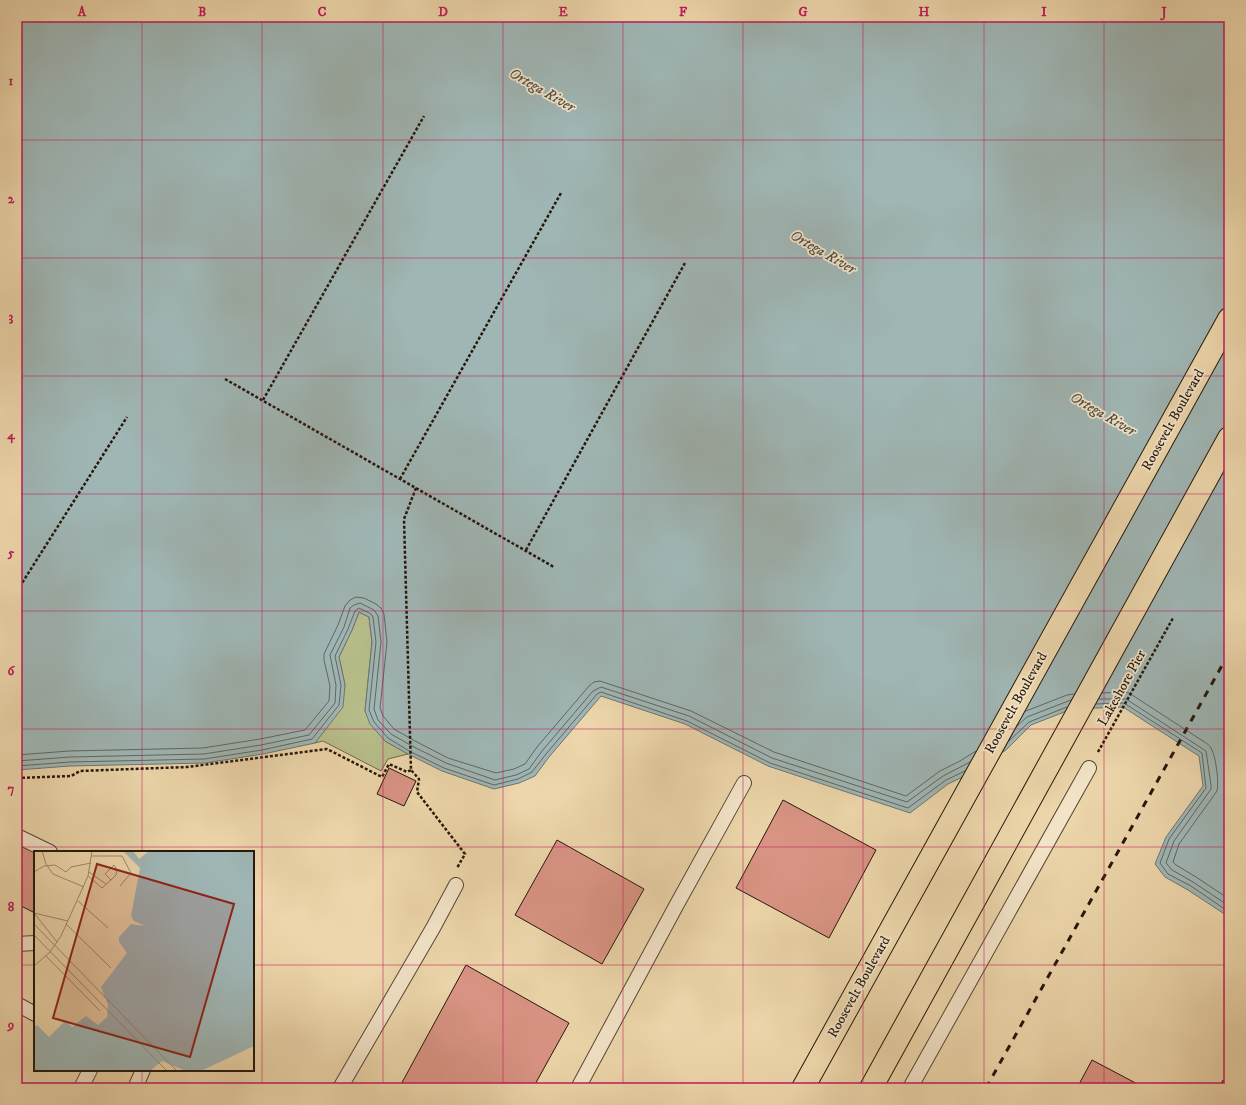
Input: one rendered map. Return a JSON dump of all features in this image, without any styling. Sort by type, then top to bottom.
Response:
[{"type":"highway","name":"Roosevelt Boulevard","points":[[803,1088],[1229,319]]},
{"type":"highway","points":[[871,1088],[1229,438]]},
{"type":"lane","points":[[910,1088],[1089,768]]},
{"type":"lane","points":[[578,1088],[744,783]]},
{"type":"lane","points":[[17,836],[48,851]]},
{"type":"lane","points":[[340,1088],[433,928],[456,885]]},
{"type":"lane","points":[[17,944],[34,943]]},
{"type":"lane","points":[[17,1004],[34,1013]]},
{"type":"lane","points":[[81,1088],[90,1071]]},
{"type":"lane","points":[[135,1088],[143,1071]]},
{"type":"path","points":[[263,400],[424,116]]},
{"type":"path","points":[[400,478],[561,193]]},
{"type":"path","points":[[526,550],[685,263]]},
{"type":"path","points":[[225,378],[554,567]]},
{"type":"path","points":[[17,592],[128,417]]},
{"type":"path","points":[[416,488],[404,519],[411,770],[419,780],[417,792],[465,854],[457,867]]},
{"type":"path","name":"Lakeshore Pier","points":[[1089,768],[1172,618]]},
{"type":"path","points":[[17,778],[71,776],[80,771],[187,767],[327,749],[382,777],[389,764],[407,772],[411,770]]},
{"type":"green space","points":[[359,612],[369,617],[372,642],[365,711],[385,741],[408,754],[388,759],[381,771],[323,741],[315,743],[327,726],[345,685],[339,657]]},
{"type":"water","name":"Ortega River","points":[[17,17],[1229,17],[1229,917],[1165,877],[1155,864],[1166,837],[1203,786],[1199,756],[1123,707],[1072,709],[1031,725],[1006,750],[967,775],[948,784],[910,813],[768,766],[685,724],[601,696],[549,757],[535,776],[519,783],[494,789],[442,771],[408,754],[385,741],[370,724],[365,711],[372,642],[369,617],[359,612],[339,657],[345,685],[343,707],[315,743],[263,754],[205,763],[70,766],[17,770]]},
{"type":"building","points":[[389,768],[416,781],[404,806],[377,794]]},
{"type":"building","points":[[783,800],[876,850],[829,938],[736,888]]},
{"type":"building","points":[[557,840],[644,889],[602,964],[515,915]]},
{"type":"building","points":[[17,841],[34,851],[33,912],[17,904],[20,893],[17,891]]},
{"type":"building","points":[[466,965],[569,1023],[533,1088],[399,1088]]},
{"type":"building","points":[[1092,1060],[1145,1088],[1077,1088]]},
{"type":"building","points":[[1223,1080],[1229,1083],[1229,1088],[1219,1088]]},
{"type":"railway","points":[[986,1088],[1229,653]]}]
